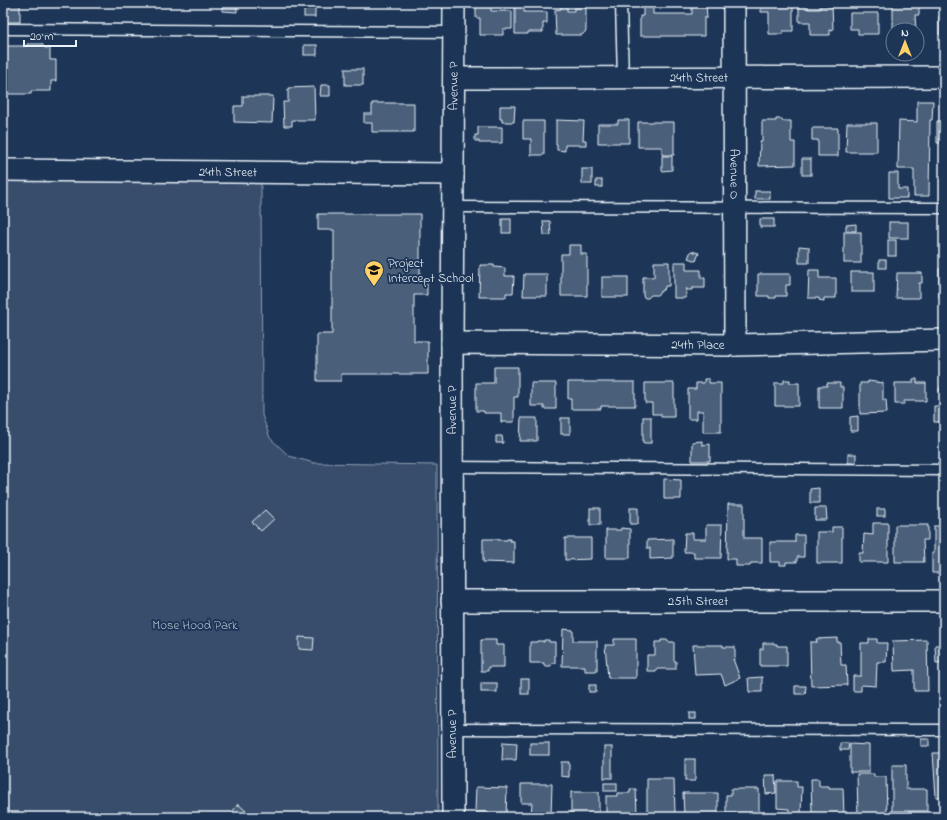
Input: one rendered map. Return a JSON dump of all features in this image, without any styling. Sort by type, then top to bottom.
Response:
[{"type":"street","name":"Avenue P","points":[[452,817],[454,3]]},
{"type":"street","name":"Avenue O","points":[[734,3],[735,345]]},
{"type":"street","name":"24th Street","points":[[454,78],[944,77]]},
{"type":"street","name":"24th Street","points":[[3,170],[453,174]]},
{"type":"street","name":"24th Place","points":[[452,343],[735,345],[944,340]]},
{"type":"street","name":"25th Street","points":[[452,601],[944,601]]},
{"type":"lane","points":[[621,3],[622,78]]},
{"type":"lane","points":[[3,29],[454,32]]},
{"type":"lane","points":[[453,207],[944,208]]},
{"type":"lane","points":[[452,467],[944,470]]},
{"type":"lane","points":[[452,729],[944,730]]},
{"type":"green space","name":"Mose Hood Park","points":[[3,181],[261,181],[262,415],[270,438],[289,456],[314,463],[437,465],[438,817],[3,817]]},
{"type":"building","points":[[3,3],[20,3],[20,22],[3,22]]},
{"type":"building","points":[[222,3],[237,3],[237,12],[222,11]]},
{"type":"building","points":[[304,3],[315,3],[315,17],[304,17]]},
{"type":"building","points":[[476,3],[491,3],[491,11],[512,11],[512,29],[503,29],[503,35],[480,35],[480,18],[476,18]]},
{"type":"building","points":[[692,3],[706,3],[707,18],[704,18],[704,36],[640,36],[640,16],[643,16],[643,6],[653,6],[653,14],[692,14]]},
{"type":"building","points":[[893,3],[919,3],[919,15],[915,15],[915,22],[893,22]]},
{"type":"building","points":[[761,4],[793,4],[793,31],[783,31],[783,34],[769,34],[769,12],[761,12]]},
{"type":"building","points":[[799,4],[808,4],[808,9],[820,9],[820,6],[832,6],[833,30],[830,29],[830,35],[810,35],[810,22],[799,22]]},
{"type":"building","points":[[561,6],[567,6],[567,11],[574,11],[574,8],[586,8],[586,31],[582,35],[556,35],[555,10],[561,9]]},
{"type":"building","points":[[515,7],[524,7],[524,12],[547,12],[547,23],[543,23],[543,32],[515,34]]},
{"type":"building","points":[[850,13],[878,13],[878,34],[858,34],[858,29],[850,29]]},
{"type":"building","points":[[939,17],[944,17],[944,34],[939,34]]},
{"type":"building","points":[[27,44],[42,44],[45,48],[50,48],[50,60],[56,60],[56,81],[51,81],[51,91],[31,91],[31,94],[3,94],[4,46],[27,46]]},
{"type":"building","points":[[304,45],[317,45],[317,55],[304,55]]},
{"type":"building","points":[[345,69],[363,69],[363,85],[345,85]]},
{"type":"building","points":[[321,85],[330,85],[330,96],[320,96]]},
{"type":"building","points":[[314,87],[315,120],[292,120],[292,126],[284,126],[283,102],[288,102],[288,88]]},
{"type":"building","points":[[243,96],[273,96],[272,123],[234,122],[234,106],[243,106]]},
{"type":"building","points":[[917,101],[933,101],[932,120],[930,120],[929,196],[914,196],[914,169],[898,169],[899,121],[917,122]]},
{"type":"building","points":[[372,103],[414,103],[414,132],[372,132],[372,123],[364,123],[364,114],[372,114]]},
{"type":"building","points":[[500,106],[515,106],[514,122],[502,122],[502,119],[500,119]]},
{"type":"building","points":[[941,114],[944,114],[944,143],[937,143],[937,121],[941,121]]},
{"type":"building","points":[[776,119],[791,121],[791,142],[795,142],[795,165],[759,166],[760,142],[762,142],[762,121],[776,121]]},
{"type":"building","points":[[556,120],[584,121],[583,140],[586,140],[586,145],[565,145],[565,151],[557,150]]},
{"type":"building","points":[[618,120],[629,120],[629,143],[598,143],[598,124],[618,124]]},
{"type":"building","points":[[523,121],[544,121],[544,155],[531,155],[531,139],[523,139]]},
{"type":"building","points":[[638,122],[674,122],[674,155],[662,155],[662,147],[638,147]]},
{"type":"building","points":[[847,123],[877,123],[877,152],[846,152]]},
{"type":"building","points":[[478,127],[502,127],[502,143],[479,143],[479,141],[475,141],[475,135],[478,135]]},
{"type":"building","points":[[812,128],[838,128],[838,156],[818,156],[818,140],[812,140]]},
{"type":"building","points":[[662,156],[672,156],[672,170],[662,171]]},
{"type":"building","points":[[802,159],[811,159],[811,175],[802,175]]},
{"type":"building","points":[[582,169],[592,169],[592,184],[582,184]]},
{"type":"building","points":[[889,173],[898,173],[898,189],[907,189],[907,198],[889,198]]},
{"type":"building","points":[[941,176],[944,176],[944,199],[941,199]]},
{"type":"building","points":[[596,180],[602,180],[602,187],[596,187]]},
{"type":"building","points":[[755,191],[770,191],[770,199],[755,199]]},
{"type":"building","points":[[318,214],[420,214],[420,282],[427,282],[427,295],[414,295],[414,341],[428,341],[428,374],[341,374],[341,381],[317,381],[317,334],[332,334],[332,261],[334,261],[334,230],[318,230]]},
{"type":"building","points":[[502,219],[511,219],[511,233],[502,233]]},
{"type":"building","points":[[760,219],[774,219],[774,227],[760,227]]},
{"type":"building","points":[[543,221],[550,221],[551,235],[544,235]]},
{"type":"building","points":[[889,222],[908,222],[908,238],[889,238]]},
{"type":"building","points":[[856,224],[856,231],[846,231],[846,225]]},
{"type":"building","points":[[844,232],[861,232],[861,263],[844,263]]},
{"type":"building","points":[[888,240],[896,240],[896,256],[888,256]]},
{"type":"building","points":[[569,245],[581,245],[581,254],[587,254],[587,296],[561,296],[561,254],[569,254]]},
{"type":"building","points":[[799,246],[809,247],[809,263],[799,263]]},
{"type":"building","points":[[691,251],[699,253],[696,261],[688,258]]},
{"type":"building","points":[[879,260],[886,260],[886,268],[879,268]]},
{"type":"building","points":[[654,262],[669,262],[669,286],[665,286],[665,288],[657,295],[651,295],[648,298],[645,298],[643,296],[643,277],[654,277]]},
{"type":"building","points":[[674,262],[686,262],[686,270],[701,270],[701,278],[705,278],[705,288],[692,288],[692,290],[687,290],[686,288],[686,298],[674,298]]},
{"type":"building","points":[[480,265],[494,265],[494,267],[505,268],[505,276],[514,276],[513,293],[506,293],[506,297],[479,297]]},
{"type":"building","points":[[939,269],[944,269],[944,297],[939,297]]},
{"type":"building","points":[[809,270],[819,270],[819,278],[836,278],[836,298],[824,298],[824,301],[819,300],[819,298],[808,298]]},
{"type":"building","points":[[851,272],[874,272],[874,292],[851,292]]},
{"type":"building","points":[[897,273],[922,273],[922,283],[919,283],[919,298],[896,298]]},
{"type":"building","points":[[524,274],[547,274],[547,296],[523,296]]},
{"type":"building","points":[[758,274],[790,274],[790,285],[786,285],[786,296],[769,298],[769,296],[758,296]]},
{"type":"building","points":[[602,277],[628,277],[628,297],[602,297]]},
{"type":"building","points":[[494,367],[518,367],[518,397],[514,397],[514,422],[501,422],[501,413],[484,413],[484,411],[476,411],[476,383],[494,383]]},
{"type":"building","points":[[704,379],[709,379],[709,383],[721,383],[721,432],[703,432],[703,411],[697,411],[697,419],[688,419],[688,389],[696,389],[696,383],[704,383]]},
{"type":"building","points":[[913,379],[917,379],[917,383],[926,383],[926,401],[904,401],[904,404],[895,404],[895,383],[913,383]]},
{"type":"building","points":[[784,380],[790,380],[790,383],[799,383],[799,406],[775,406],[775,383],[784,383]]},
{"type":"building","points":[[868,381],[883,383],[883,400],[886,400],[887,413],[860,414],[860,383],[868,383]]},
{"type":"building","points":[[568,382],[635,382],[635,406],[601,406],[601,409],[571,409],[571,399],[568,399]]},
{"type":"building","points":[[531,383],[556,383],[556,409],[544,409],[544,406],[531,406]]},
{"type":"building","points":[[645,383],[674,383],[674,417],[661,417],[661,414],[652,414],[652,403],[645,403]]},
{"type":"building","points":[[827,383],[840,383],[840,387],[843,387],[843,408],[819,408],[819,386],[827,386]]},
{"type":"building","points":[[941,385],[944,385],[944,402],[941,402],[941,391],[939,391]]},
{"type":"building","points":[[934,406],[943,406],[942,422],[934,422]]},
{"type":"building","points":[[858,416],[858,431],[850,431],[850,417]]},
{"type":"building","points":[[643,417],[651,417],[651,443],[643,443]]},
{"type":"building","points":[[521,418],[537,418],[537,441],[520,441]]},
{"type":"building","points":[[561,418],[570,418],[570,434],[561,434]]},
{"type":"building","points":[[496,436],[502,436],[503,443],[496,443]]},
{"type":"building","points":[[702,441],[702,445],[710,444],[710,461],[692,461],[692,442]]},
{"type":"building","points":[[848,454],[856,454],[856,463],[848,463]]},
{"type":"building","points":[[664,479],[681,480],[681,499],[664,499]]},
{"type":"building","points":[[819,488],[819,503],[810,503],[810,489]]},
{"type":"building","points":[[728,504],[744,504],[744,538],[762,538],[762,563],[751,563],[750,566],[736,566],[736,559],[727,559]]},
{"type":"building","points":[[590,508],[600,508],[600,525],[590,525]]},
{"type":"building","points":[[630,508],[638,508],[638,524],[630,524]]},
{"type":"building","points":[[815,508],[826,508],[827,520],[815,520]]},
{"type":"building","points":[[877,509],[885,509],[885,516],[877,516]]},
{"type":"building","points":[[265,510],[274,519],[261,531],[252,522]]},
{"type":"building","points":[[873,523],[888,523],[888,562],[859,562],[859,553],[863,553],[864,534],[873,535]]},
{"type":"building","points":[[706,525],[722,525],[721,558],[694,558],[694,552],[684,552],[685,533],[693,533],[693,539],[706,539]]},
{"type":"building","points":[[895,525],[928,525],[928,540],[923,540],[924,562],[895,562]]},
{"type":"building","points":[[934,526],[944,526],[944,573],[932,573]]},
{"type":"building","points":[[832,527],[842,527],[842,563],[817,563],[817,532],[832,532]]},
{"type":"building","points":[[621,528],[630,529],[630,558],[606,558],[606,530],[621,530]]},
{"type":"building","points":[[795,535],[804,535],[804,557],[797,557],[797,562],[786,562],[786,565],[780,565],[780,562],[770,562],[770,542],[795,542]]},
{"type":"building","points":[[565,538],[591,538],[591,559],[565,560]]},
{"type":"building","points":[[483,539],[510,539],[510,541],[514,541],[514,563],[483,562]]},
{"type":"building","points":[[673,539],[673,558],[650,559],[650,548],[647,548],[647,540]]},
{"type":"building","points":[[563,629],[573,630],[573,641],[597,641],[597,671],[585,671],[585,666],[562,666]]},
{"type":"building","points":[[299,637],[314,638],[313,650],[299,649]]},
{"type":"building","points":[[837,638],[837,642],[840,642],[841,665],[846,665],[847,685],[811,686],[810,642],[817,642],[816,639]]},
{"type":"building","points":[[614,639],[636,639],[636,678],[608,678],[605,645],[614,645]]},
{"type":"building","points":[[869,639],[877,639],[877,643],[887,643],[886,662],[877,662],[876,686],[861,685],[861,691],[853,691],[853,676],[861,676],[861,643],[869,643]]},
{"type":"building","points":[[481,640],[496,640],[496,645],[504,645],[504,667],[488,667],[488,671],[481,671]]},
{"type":"building","points":[[544,640],[555,642],[555,663],[551,663],[551,666],[544,666],[544,663],[530,663],[530,642],[544,642]]},
{"type":"building","points":[[661,640],[674,642],[674,661],[676,661],[676,669],[656,669],[656,671],[647,671],[647,655],[655,655],[655,642],[661,642]]},
{"type":"building","points":[[927,640],[928,691],[914,691],[914,670],[894,671],[893,641]]},
{"type":"building","points":[[763,643],[774,643],[777,644],[777,646],[787,646],[787,666],[760,666],[760,649],[763,649]]},
{"type":"building","points":[[693,645],[723,645],[723,647],[735,647],[735,659],[733,659],[740,678],[725,685],[721,674],[695,675]]},
{"type":"building","points":[[935,645],[944,645],[944,662],[936,663]]},
{"type":"building","points":[[762,677],[762,692],[749,692],[748,678]]},
{"type":"building","points":[[521,679],[529,679],[529,694],[521,694]]},
{"type":"building","points":[[481,683],[497,683],[497,692],[481,692]]},
{"type":"building","points":[[589,685],[596,685],[596,692],[589,692]]},
{"type":"building","points":[[795,686],[806,686],[805,694],[795,694]]},
{"type":"building","points":[[689,713],[696,713],[696,719],[689,719]]},
{"type":"building","points":[[921,739],[929,739],[929,746],[921,746]]},
{"type":"building","points":[[503,742],[517,743],[516,760],[502,760]]},
{"type":"building","points":[[530,743],[549,743],[549,755],[530,755]]},
{"type":"building","points":[[840,743],[849,743],[848,750],[840,750]]},
{"type":"building","points":[[850,744],[869,745],[869,772],[850,772]]},
{"type":"building","points":[[604,747],[612,747],[612,778],[604,778]]},
{"type":"building","points":[[933,753],[944,753],[944,814],[942,797],[936,797]]},
{"type":"building","points":[[685,759],[695,759],[695,781],[685,781]]},
{"type":"building","points":[[561,762],[569,762],[569,777],[561,776]]},
{"type":"building","points":[[892,765],[906,765],[906,789],[927,789],[927,811],[892,811]]},
{"type":"building","points":[[857,774],[874,774],[874,777],[886,777],[887,815],[858,817]]},
{"type":"building","points":[[765,775],[775,775],[776,793],[766,794]]},
{"type":"building","points":[[647,779],[674,779],[675,814],[647,815]]},
{"type":"building","points":[[811,779],[819,779],[819,786],[843,788],[844,816],[819,816],[819,813],[812,813]]},
{"type":"building","points":[[777,781],[797,781],[797,787],[802,787],[801,814],[789,814],[789,809],[777,808]]},
{"type":"building","points":[[604,783],[617,783],[617,791],[604,791]]},
{"type":"building","points":[[521,784],[552,784],[551,816],[531,816],[532,803],[521,803]]},
{"type":"building","points":[[476,787],[507,788],[506,816],[488,815],[488,812],[475,812]]},
{"type":"building","points":[[630,789],[636,789],[637,815],[606,817],[606,796],[617,796],[617,793],[630,793]]},
{"type":"building","points":[[731,789],[759,789],[759,813],[726,813],[726,795],[731,795]]},
{"type":"building","points":[[571,792],[599,792],[599,816],[571,816]]},
{"type":"building","points":[[683,793],[718,793],[718,815],[684,815]]},
{"type":"building","points":[[238,804],[246,811],[241,817],[229,817]]},
{"type":"place","name":"Project Intercept School","points":[[374,287]]}]
